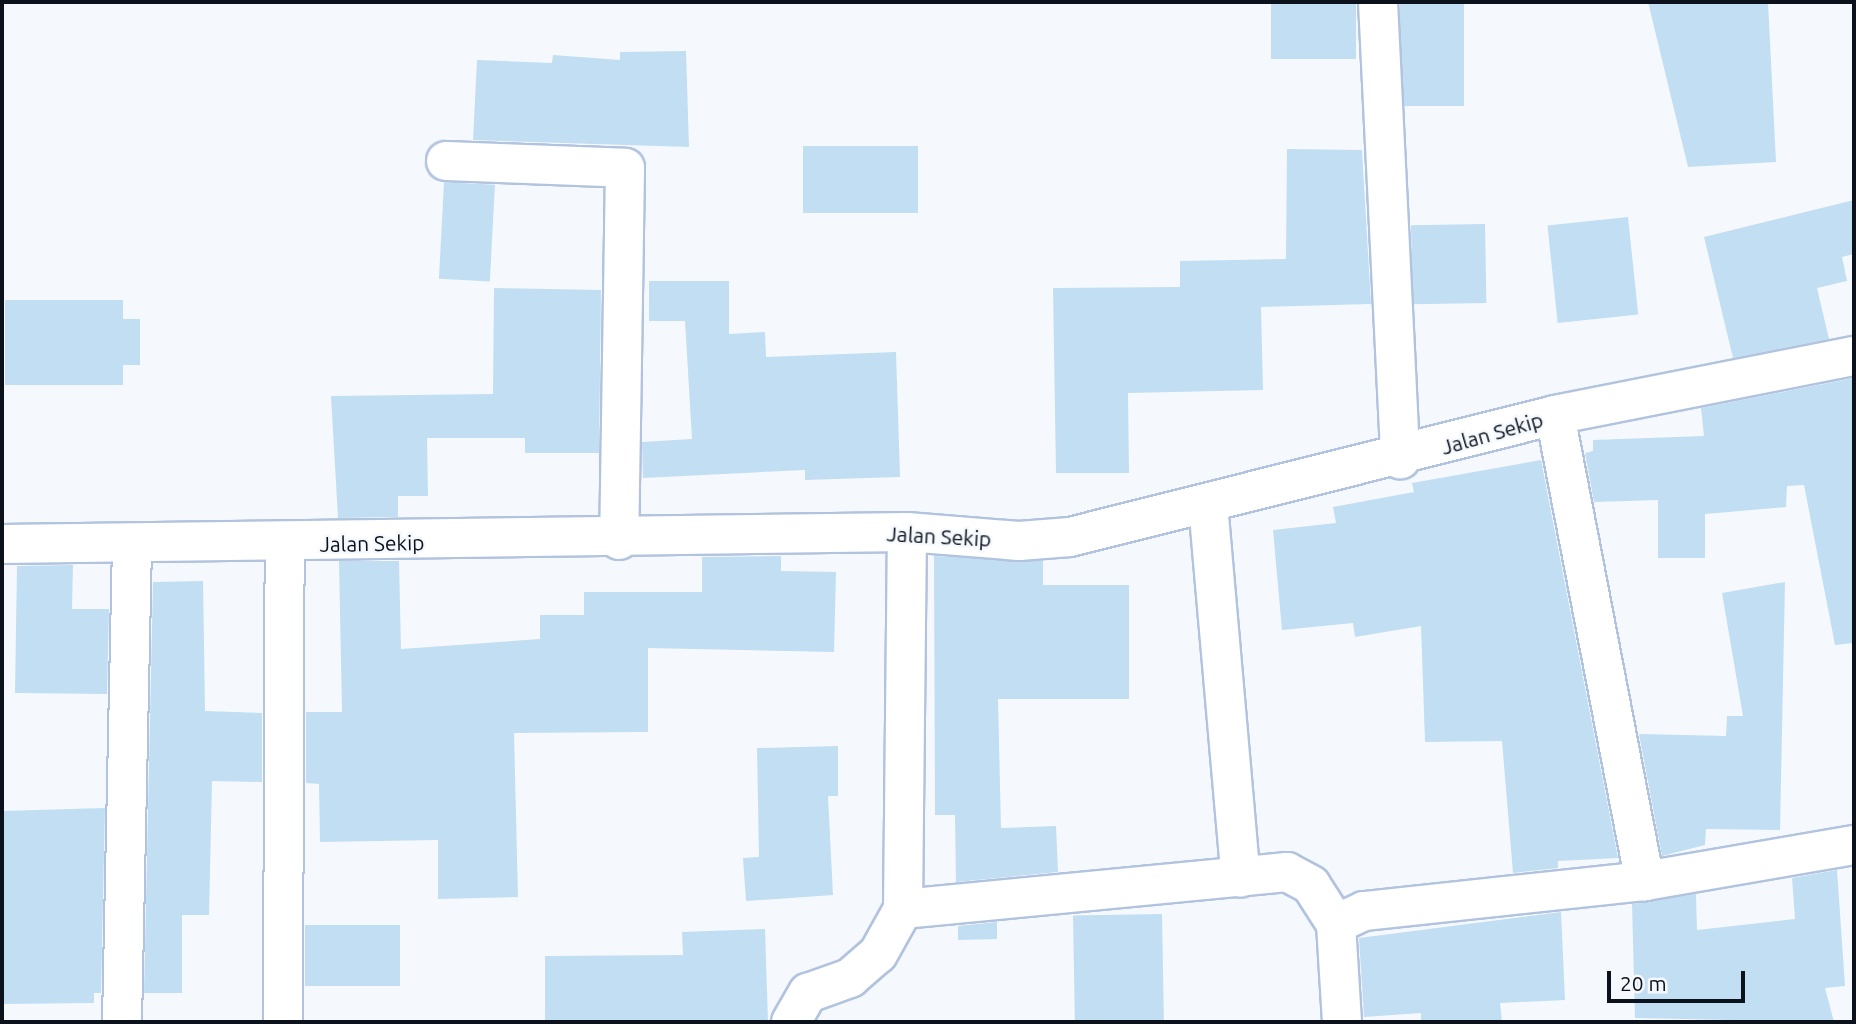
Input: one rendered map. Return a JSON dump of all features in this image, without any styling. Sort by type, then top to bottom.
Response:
[{"type":"street","points":[[1378,2],[1400,459]]},
{"type":"street","points":[[446,161],[625,168],[620,540]]},
{"type":"street","name":"Jalan Sekip","points":[[2,544],[620,540],[907,532],[1019,541],[1070,537],[1400,459],[1555,415],[1854,356]]},
{"type":"street","points":[[1555,415],[1645,881]]},
{"type":"street","points":[[1208,504],[1241,878]]},
{"type":"street","points":[[791,1022],[808,993],[865,967],[903,909],[907,532]]},
{"type":"street","points":[[122,1022],[132,544]]},
{"type":"street","points":[[283,1022],[285,544]]},
{"type":"street","points":[[1336,924],[1364,911],[1645,881],[1854,845]]},
{"type":"street","points":[[903,909],[1298,875],[1336,924],[1342,1022]]},
{"type":"building","points":[[1271,2],[1356,2],[1356,59],[1271,59]]},
{"type":"building","points":[[1400,2],[1464,2],[1464,106],[1400,106]]},
{"type":"building","points":[[1648,2],[1768,2],[1776,162],[1688,167]]},
{"type":"building","points":[[686,51],[689,147],[473,140],[477,60],[552,63],[553,55],[620,60],[620,52]]},
{"type":"building","points":[[803,146],[918,146],[918,213],[803,213]]},
{"type":"building","points":[[1287,149],[1362,150],[1371,304],[1261,307],[1263,390],[1128,393],[1129,473],[1056,473],[1053,288],[1180,287],[1180,261],[1286,259]]},
{"type":"building","points":[[444,182],[495,185],[490,282],[439,279]]},
{"type":"building","points":[[1854,200],[1854,254],[1842,257],[1847,281],[1817,288],[1829,339],[1733,358],[1704,237]]},
{"type":"building","points":[[1628,217],[1638,314],[1558,323],[1547,225]]},
{"type":"building","points":[[1485,224],[1486,303],[1412,304],[1411,225]]},
{"type":"building","points":[[649,281],[729,281],[729,334],[765,332],[766,357],[896,352],[900,477],[805,480],[805,470],[643,478],[642,442],[692,439],[685,321],[649,321]]},
{"type":"building","points":[[494,288],[601,290],[599,453],[525,453],[525,438],[427,438],[428,496],[398,496],[398,517],[338,518],[331,396],[493,394]]},
{"type":"building","points":[[5,300],[123,300],[123,319],[140,319],[140,365],[123,365],[123,385],[5,385]]},
{"type":"building","points":[[1854,378],[1854,643],[1835,645],[1804,485],[1787,486],[1786,507],[1705,514],[1705,558],[1658,558],[1658,500],[1594,502],[1585,453],[1593,451],[1593,440],[1704,436],[1701,408]]},
{"type":"building","points":[[1541,460],[1618,858],[1558,861],[1558,868],[1513,873],[1502,741],[1425,742],[1421,626],[1355,637],[1353,623],[1282,630],[1273,530],[1336,523],[1333,507],[1414,492],[1412,483]]},
{"type":"building","points":[[781,556],[781,571],[836,572],[834,652],[648,648],[648,732],[514,733],[518,897],[438,899],[438,840],[320,842],[319,784],[306,783],[306,712],[342,712],[339,561],[399,561],[401,649],[540,639],[540,615],[584,615],[584,592],[702,592],[702,557]]},
{"type":"building","points":[[934,556],[1043,561],[1043,585],[1129,585],[1129,699],[998,699],[1001,828],[1056,826],[1058,872],[956,882],[955,815],[935,815]]},
{"type":"building","points":[[73,565],[72,609],[109,609],[107,694],[15,693],[17,566]]},
{"type":"building","points":[[203,581],[205,711],[262,713],[262,782],[212,781],[209,915],[182,915],[182,993],[144,993],[153,582]]},
{"type":"building","points":[[1785,582],[1780,830],[1706,829],[1705,845],[1662,856],[1639,734],[1726,736],[1727,716],[1743,716],[1722,593]]},
{"type":"building","points":[[838,746],[838,796],[828,796],[833,895],[746,901],[743,858],[759,857],[757,748]]},
{"type":"building","points":[[105,808],[101,993],[94,993],[94,1003],[2,1004],[2,811]]},
{"type":"building","points":[[1837,870],[1845,986],[1825,988],[1834,1022],[1635,1018],[1632,904],[1696,894],[1697,930],[1795,919],[1792,878]]},
{"type":"building","points":[[1561,912],[1565,1000],[1500,1003],[1502,1022],[1421,1022],[1421,1013],[1364,1017],[1359,938]]},
{"type":"building","points":[[1162,914],[1164,1022],[1075,1022],[1073,916]]},
{"type":"building","points":[[997,922],[997,939],[958,940],[958,926]]},
{"type":"building","points":[[305,925],[400,925],[400,986],[305,986]]},
{"type":"building","points":[[765,929],[768,1022],[545,1022],[545,956],[683,955],[682,932]]}]
